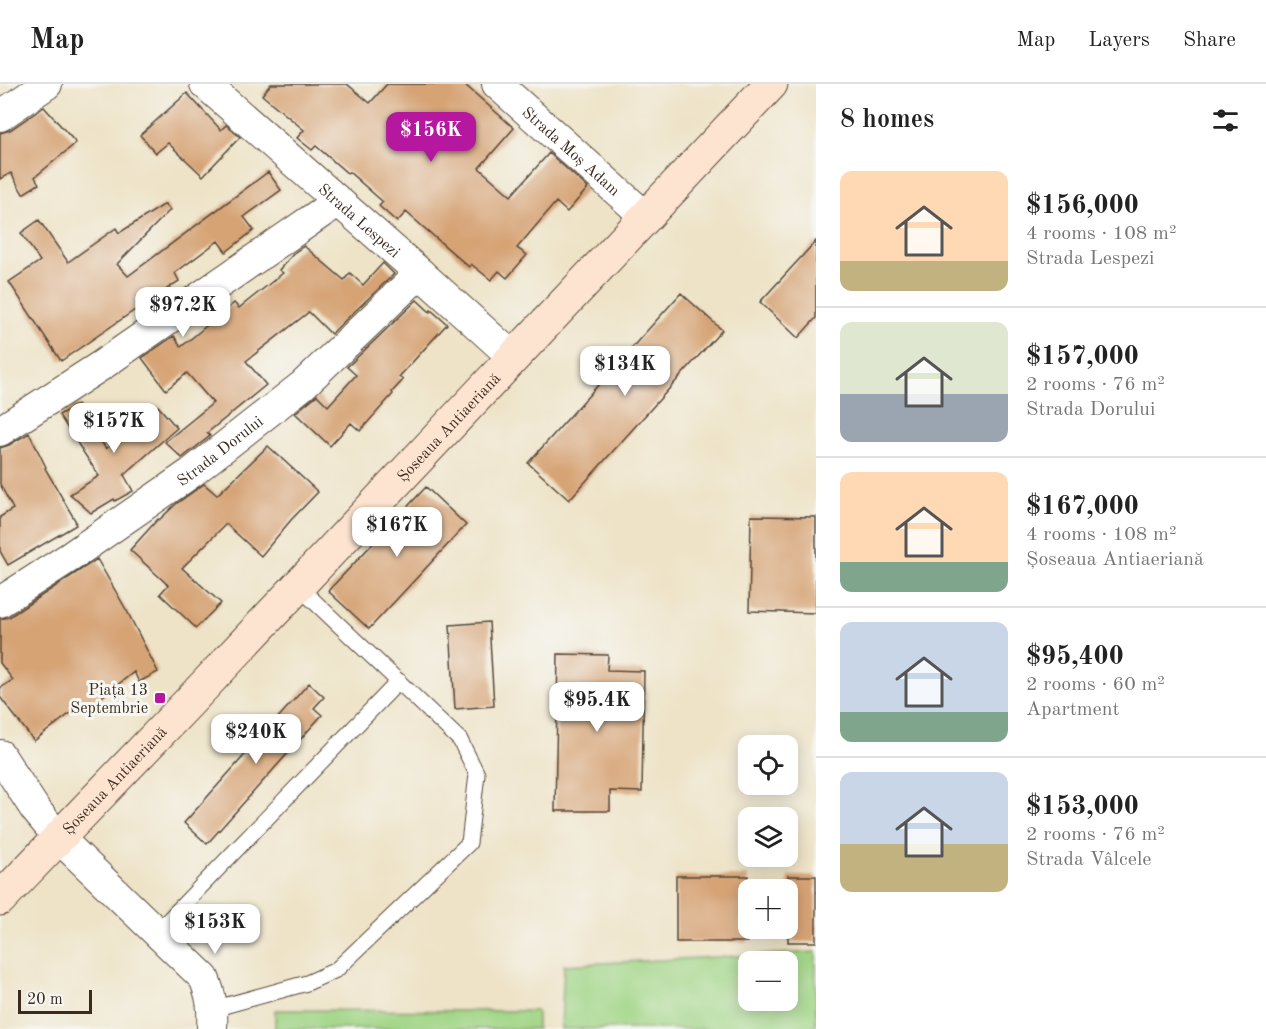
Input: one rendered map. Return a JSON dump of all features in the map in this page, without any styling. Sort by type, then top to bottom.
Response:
[{"type":"main road","name":"Șoseaua Antiaeriană","points":[[0,899],[646,217],[759,88]]},
{"type":"street","points":[[0,116],[46,84]]},
{"type":"street","name":"Strada Lespezi","points":[[205,84],[514,358]]},
{"type":"street","name":"Strada Moș Adam","points":[[497,84],[646,217]]},
{"type":"street","points":[[0,431],[102,365],[311,219],[339,202]]},
{"type":"street","name":"Strada Dorului","points":[[0,602],[70,557],[191,473],[294,393],[420,273]]},
{"type":"street","points":[[0,754],[35,808],[59,838],[204,978],[211,994],[212,1019]]},
{"type":"lane","points":[[212,1019],[336,970],[469,843],[477,774],[460,740],[298,586]]},
{"type":"lane","points":[[157,932],[399,681]]},
{"type":"green space","points":[[816,952],[816,1029],[561,1029],[564,965],[738,956],[738,1011],[798,1011],[798,953]]},
{"type":"green space","points":[[275,1010],[537,1011],[537,1029],[275,1029]]},
{"type":"building","points":[[271,84],[347,84],[370,103],[387,84],[464,84],[514,128],[479,168],[511,196],[549,153],[588,188],[567,212],[556,202],[517,248],[527,255],[507,278],[499,271],[491,280],[471,264],[469,267],[406,212],[397,222],[379,206],[383,202],[349,172],[347,173],[316,146],[312,150],[297,138],[304,130],[262,95]]},
{"type":"building","points":[[187,93],[221,130],[226,125],[240,137],[203,176],[168,143],[156,153],[140,135]]},
{"type":"building","points":[[44,107],[76,143],[35,177],[39,184],[23,194],[11,173],[0,179],[0,133],[10,130]]},
{"type":"building","points":[[268,172],[281,190],[244,217],[254,230],[226,252],[218,241],[175,273],[179,281],[153,298],[158,305],[140,317],[135,310],[61,361],[9,282],[40,261],[21,233],[39,220],[68,262],[116,228],[119,233],[165,204],[170,210],[117,264],[128,276]]},
{"type":"building","points":[[816,241],[816,318],[798,338],[760,302]]},
{"type":"building","points":[[304,246],[344,280],[350,273],[363,285],[383,263],[394,274],[331,334],[309,312],[246,361],[266,385],[207,433],[210,436],[182,458],[165,442],[213,403],[187,373],[166,390],[142,358],[174,336],[181,347],[234,303],[239,308],[283,273],[279,270],[295,252]]},
{"type":"building","points":[[681,293],[722,330],[569,500],[528,463]]},
{"type":"building","points":[[417,300],[447,324],[399,377],[403,380],[392,392],[393,394],[360,431],[351,423],[330,446],[295,413],[317,395],[328,406],[356,375],[347,367]]},
{"type":"building","points":[[77,404],[106,449],[158,406],[177,428],[124,475],[133,491],[91,513],[70,494],[99,476],[59,415]]},
{"type":"building","points":[[29,433],[76,525],[8,565],[0,551],[0,517],[13,509],[0,484],[0,448]]},
{"type":"building","points":[[268,446],[318,492],[261,556],[226,524],[182,568],[221,603],[196,628],[160,594],[168,585],[130,550],[158,519],[176,504],[204,484],[217,495]]},
{"type":"building","points":[[426,487],[466,525],[369,629],[328,591]]},
{"type":"building","points":[[751,516],[816,517],[816,613],[749,611]]},
{"type":"building","points":[[97,559],[158,672],[139,682],[134,672],[89,707],[85,702],[34,741],[0,697],[0,688],[13,680],[0,663],[0,619],[9,617]]},
{"type":"building","points":[[489,622],[494,706],[455,709],[450,625]]},
{"type":"building","points":[[558,654],[608,655],[607,670],[644,671],[642,792],[610,791],[610,811],[555,811]]},
{"type":"building","points":[[309,683],[324,697],[314,708],[322,715],[207,844],[184,823]]},
{"type":"building","points":[[676,876],[748,876],[748,879],[738,879],[738,939],[748,939],[748,942],[676,942]]},
{"type":"building","points":[[788,876],[816,876],[816,942],[788,942],[788,939],[798,939],[798,879],[788,879]]},
{"type":"place","name":"Piața 13 Septembrie","points":[[160,698]]}]
